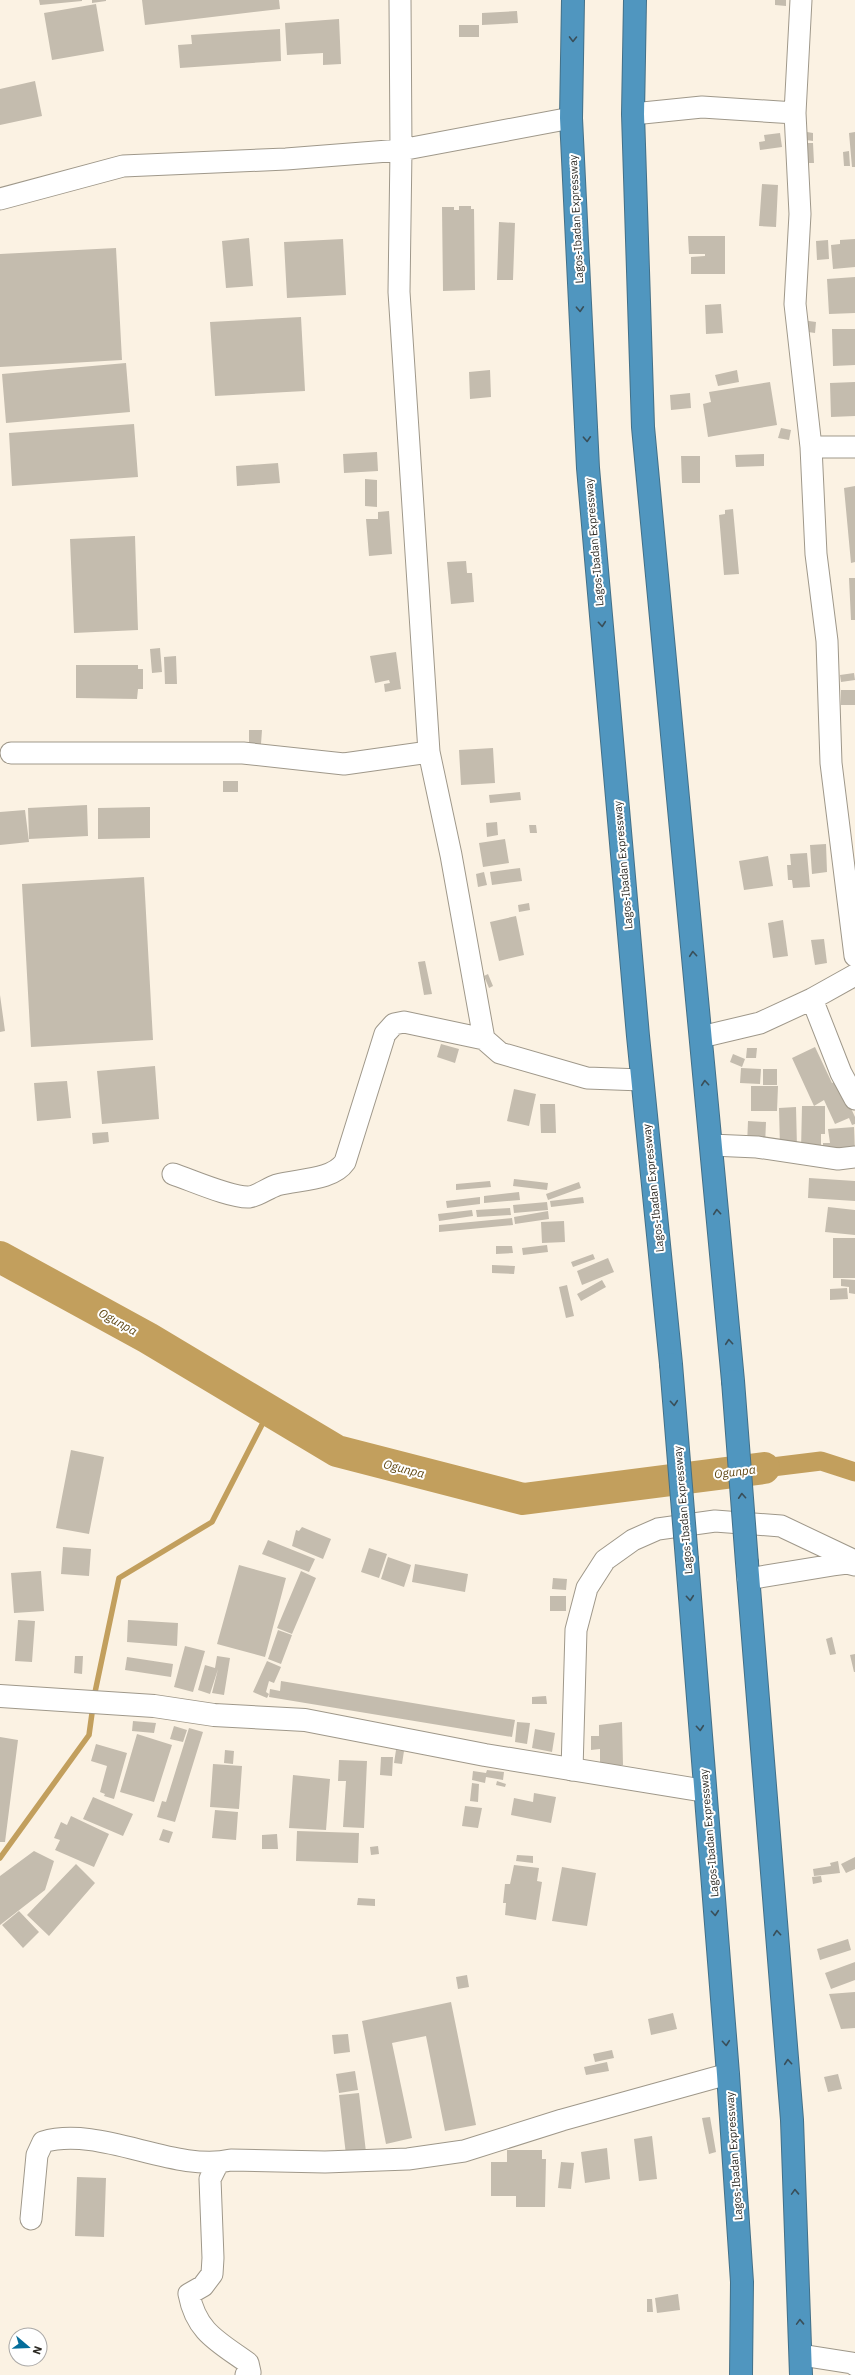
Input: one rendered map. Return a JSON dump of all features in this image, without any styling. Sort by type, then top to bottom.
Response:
[{"type":"highway","name":"Lagos-Ibadan Expressway","points":[[573,0],[571,118],[588,468],[642,1080],[671,1364],[687,1560],[728,2074],[742,2282],[741,2375]]},
{"type":"highway","points":[[635,0],[633,114],[643,427],[733,1381],[792,2120],[801,2365]]},
{"type":"street","points":[[400,0],[401,150],[399,292],[429,752],[451,855],[484,1039]]},
{"type":"street","points":[[801,0],[795,113],[800,214],[795,304],[811,447],[816,554],[827,641],[831,763],[855,956]]},
{"type":"street","points":[[633,114],[702,107],[795,113]]},
{"type":"street","points":[[0,199],[123,166],[286,159],[401,150],[571,118]]},
{"type":"street","points":[[811,447],[855,446]]},
{"type":"street","points":[[11,753],[243,753],[344,764],[429,752]]},
{"type":"street","points":[[701,1037],[760,1023],[812,999],[855,975]]},
{"type":"street","points":[[812,999],[841,1073],[855,1100]]},
{"type":"street","points":[[173,1174],[225,1192],[249,1197],[277,1185],[331,1172],[340,1168],[344,1162],[385,1034],[394,1024],[404,1022],[484,1039],[500,1053],[587,1078],[642,1080]]},
{"type":"street","points":[[711,1145],[757,1147],[838,1159],[855,1157]]},
{"type":"street","points":[[572,1770],[576,1630],[587,1588],[605,1560],[633,1540],[658,1529],[715,1521],[781,1526],[855,1561]]},
{"type":"street","points":[[748,1571],[833,1565],[855,1565]]},
{"type":"street","points":[[0,1696],[154,1706],[214,1715],[304,1720],[485,1755],[705,1791]]},
{"type":"street","points":[[31,2219],[37,2155],[43,2142],[56,2138],[81,2139],[218,2163],[231,2160],[325,2162],[408,2159],[464,2151],[562,2120],[728,2074]]},
{"type":"street","points":[[218,2163],[210,2179],[214,2258],[212,2274],[203,2286],[189,2294],[191,2307],[202,2328],[248,2363],[250,2372],[246,2375]]},
{"type":"street","points":[[801,2365],[855,2365]]},
{"type":"building","points":[[39,0],[82,0],[82,1],[40,5]]},
{"type":"building","points":[[92,0],[106,0],[106,1],[92,3]]},
{"type":"building","points":[[142,0],[279,0],[280,9],[145,25]]},
{"type":"building","points":[[775,0],[786,0],[786,6],[775,5]]},
{"type":"building","points":[[96,4],[104,51],[52,60],[44,13]]},
{"type":"building","points":[[517,11],[518,23],[482,25],[482,13]]},
{"type":"building","points":[[339,19],[341,64],[323,65],[323,53],[287,55],[285,23]]},
{"type":"building","points":[[459,25],[479,25],[479,37],[459,37]]},
{"type":"building","points":[[280,29],[281,61],[180,68],[178,45],[192,44],[191,35]]},
{"type":"building","points":[[35,81],[42,116],[0,125],[0,89]]},
{"type":"building","points":[[807,132],[813,133],[813,141],[806,140]]},
{"type":"building","points":[[855,132],[855,167],[852,167],[849,133]]},
{"type":"building","points":[[780,133],[782,147],[760,150],[759,142],[765,141],[764,135]]},
{"type":"building","points":[[804,143],[813,143],[814,163],[805,163]]},
{"type":"building","points":[[849,151],[850,166],[844,166],[843,152]]},
{"type":"building","points":[[762,184],[778,185],[776,227],[759,226]]},
{"type":"building","points":[[459,206],[471,206],[471,209],[474,209],[475,290],[443,291],[442,207],[454,207],[454,210],[459,210]]},
{"type":"building","points":[[499,222],[515,223],[513,280],[497,280]]},
{"type":"building","points":[[688,236],[725,236],[725,274],[691,274],[691,257],[705,256],[705,254],[689,254]]},
{"type":"building","points":[[249,238],[253,286],[226,288],[222,241]]},
{"type":"building","points":[[343,239],[346,295],[287,298],[284,242]]},
{"type":"building","points":[[855,239],[855,267],[833,269],[831,245],[840,244],[840,240]]},
{"type":"building","points":[[828,240],[829,259],[817,260],[816,241]]},
{"type":"building","points":[[116,248],[122,360],[0,367],[0,254]]},
{"type":"building","points":[[855,277],[855,313],[829,314],[827,279]]},
{"type":"building","points":[[721,304],[723,333],[706,334],[705,305]]},
{"type":"building","points":[[301,317],[305,391],[215,396],[210,322]]},
{"type":"building","points":[[802,320],[816,322],[815,333],[801,331]]},
{"type":"building","points":[[832,329],[855,329],[855,365],[833,366]]},
{"type":"building","points":[[126,363],[130,412],[6,423],[2,374]]},
{"type":"building","points":[[490,370],[491,397],[470,399],[469,372]]},
{"type":"building","points":[[737,370],[739,382],[718,386],[715,375]]},
{"type":"building","points":[[770,382],[777,425],[708,437],[703,404],[711,402],[709,392]]},
{"type":"building","points":[[855,382],[855,416],[831,417],[830,383]]},
{"type":"building","points":[[690,393],[691,408],[671,410],[670,395]]},
{"type":"building","points":[[134,424],[138,477],[12,486],[9,433]]},
{"type":"building","points":[[781,428],[791,430],[789,440],[778,438]]},
{"type":"building","points":[[377,452],[378,471],[344,473],[343,454]]},
{"type":"building","points":[[764,454],[764,466],[736,467],[735,455]]},
{"type":"building","points":[[681,456],[700,456],[700,483],[682,483]]},
{"type":"building","points":[[278,463],[280,483],[237,486],[236,466]]},
{"type":"building","points":[[365,479],[377,480],[377,507],[365,506]]},
{"type":"building","points":[[855,486],[855,562],[851,563],[844,488]]},
{"type":"building","points":[[733,509],[739,574],[724,575],[719,515],[725,514],[725,510]]},
{"type":"building","points":[[389,511],[392,554],[369,556],[366,519],[378,519],[378,512]]},
{"type":"building","points":[[135,536],[138,630],[74,633],[70,539]]},
{"type":"building","points":[[466,561],[467,573],[472,573],[474,602],[451,604],[447,562]]},
{"type":"building","points":[[849,578],[855,578],[855,620],[851,620]]},
{"type":"building","points":[[160,648],[162,672],[152,673],[150,649]]},
{"type":"building","points":[[396,652],[401,689],[385,692],[384,684],[390,683],[389,680],[375,683],[370,656]]},
{"type":"building","points":[[176,656],[177,684],[165,684],[164,657]]},
{"type":"building","points":[[76,665],[138,665],[138,669],[143,669],[143,689],[138,689],[137,699],[76,698]]},
{"type":"building","points":[[854,673],[855,680],[841,682],[840,675]]},
{"type":"building","points":[[841,690],[855,690],[855,705],[841,705]]},
{"type":"building","points":[[249,730],[262,730],[261,744],[249,743]]},
{"type":"building","points":[[493,748],[495,783],[461,785],[459,750]]},
{"type":"building","points":[[223,781],[238,781],[238,792],[223,792]]},
{"type":"building","points":[[520,792],[521,800],[490,803],[489,795]]},
{"type":"building","points":[[87,805],[88,836],[29,839],[28,808]]},
{"type":"building","points":[[150,807],[150,838],[98,839],[98,808]]},
{"type":"building","points":[[25,810],[29,842],[0,845],[0,812]]},
{"type":"building","points":[[497,822],[498,835],[487,837],[486,823]]},
{"type":"building","points":[[529,825],[536,825],[537,833],[530,833]]},
{"type":"building","points":[[505,839],[509,863],[483,867],[479,843]]},
{"type":"building","points":[[826,844],[827,872],[812,874],[810,845]]},
{"type":"building","points":[[807,853],[810,887],[793,888],[792,880],[788,880],[787,865],[791,865],[790,854]]},
{"type":"building","points":[[768,856],[773,886],[744,890],[739,861]]},
{"type":"building","points":[[520,868],[522,881],[492,885],[490,872]]},
{"type":"building","points":[[484,872],[487,885],[478,887],[476,874]]},
{"type":"building","points":[[144,877],[153,1040],[31,1047],[22,884]]},
{"type":"building","points":[[529,903],[530,910],[519,912],[518,905]]},
{"type":"building","points":[[516,916],[524,955],[499,961],[490,922]]},
{"type":"building","points":[[783,920],[788,956],[773,958],[768,923]]},
{"type":"building","points":[[824,939],[827,963],[815,965],[811,940]]},
{"type":"building","points":[[425,961],[432,994],[424,995],[418,962]]},
{"type":"building","points":[[488,974],[493,986],[489,988],[484,976]]},
{"type":"building","points":[[0,995],[5,1031],[0,1032]]},
{"type":"building","points":[[441,1044],[459,1049],[455,1063],[437,1057]]},
{"type":"building","points":[[815,1047],[832,1083],[838,1080],[855,1117],[855,1124],[852,1125],[849,1118],[835,1124],[824,1100],[814,1106],[792,1058]]},
{"type":"building","points":[[747,1048],[757,1048],[756,1058],[746,1058]]},
{"type":"building","points":[[733,1054],[745,1059],[742,1067],[730,1062]]},
{"type":"building","points":[[155,1066],[159,1119],[102,1124],[97,1071]]},
{"type":"building","points":[[741,1068],[761,1069],[760,1084],[740,1083]]},
{"type":"building","points":[[763,1069],[777,1069],[777,1085],[763,1085]]},
{"type":"building","points":[[67,1081],[71,1118],[37,1121],[34,1083]]},
{"type":"building","points":[[751,1086],[778,1086],[777,1111],[751,1111]]},
{"type":"building","points":[[514,1089],[536,1094],[529,1126],[507,1121]]},
{"type":"building","points":[[540,1104],[555,1104],[556,1133],[541,1133]]},
{"type":"building","points":[[802,1106],[825,1106],[825,1134],[821,1134],[821,1150],[801,1150]]},
{"type":"building","points":[[796,1107],[797,1148],[780,1148],[779,1108]]},
{"type":"building","points":[[748,1121],[766,1122],[765,1146],[747,1145]]},
{"type":"building","points":[[854,1127],[855,1152],[823,1152],[823,1143],[830,1143],[828,1129]]},
{"type":"building","points":[[108,1132],[109,1142],[93,1144],[92,1133]]},
{"type":"building","points":[[809,1178],[855,1181],[855,1201],[808,1198]]},
{"type":"building","points":[[514,1179],[548,1183],[547,1190],[513,1186]]},
{"type":"building","points":[[490,1181],[491,1187],[456,1190],[456,1184]]},
{"type":"building","points":[[579,1182],[581,1188],[548,1200],[546,1194]]},
{"type":"building","points":[[519,1192],[520,1200],[484,1203],[484,1196]]},
{"type":"building","points":[[480,1197],[480,1204],[447,1208],[446,1201]]},
{"type":"building","points":[[583,1197],[584,1203],[551,1207],[550,1201]]},
{"type":"building","points":[[547,1202],[548,1210],[514,1213],[513,1205]]},
{"type":"building","points":[[828,1207],[855,1210],[855,1235],[825,1232]]},
{"type":"building","points":[[510,1208],[511,1215],[477,1217],[476,1210]]},
{"type":"building","points":[[472,1210],[473,1216],[439,1221],[438,1214]]},
{"type":"building","points":[[548,1211],[549,1219],[515,1224],[514,1217]]},
{"type":"building","points":[[512,1218],[513,1225],[439,1232],[439,1225]]},
{"type":"building","points":[[564,1221],[565,1242],[542,1243],[541,1222]]},
{"type":"building","points":[[833,1238],[855,1238],[855,1278],[833,1278]]},
{"type":"building","points":[[547,1245],[548,1252],[523,1255],[522,1248]]},
{"type":"building","points":[[496,1246],[512,1246],[513,1253],[496,1254]]},
{"type":"building","points":[[593,1254],[595,1259],[573,1267],[571,1262]]},
{"type":"building","points":[[608,1258],[614,1272],[582,1285],[577,1271]]},
{"type":"building","points":[[492,1265],[515,1266],[514,1274],[492,1273]]},
{"type":"building","points":[[841,1279],[855,1280],[855,1294],[849,1293],[849,1287],[841,1286]]},
{"type":"building","points":[[602,1280],[606,1287],[581,1301],[577,1294]]},
{"type":"building","points":[[567,1285],[574,1316],[566,1318],[559,1287]]},
{"type":"building","points":[[847,1288],[848,1299],[830,1300],[830,1289]]},
{"type":"building","points":[[71,1450],[104,1457],[89,1534],[56,1528]]},
{"type":"building","points":[[302,1527],[331,1539],[323,1559],[292,1546],[296,1530],[299,1531]]},
{"type":"building","points":[[268,1540],[315,1559],[309,1572],[262,1554]]},
{"type":"building","points":[[63,1547],[91,1549],[89,1576],[61,1574]]},
{"type":"building","points":[[369,1548],[387,1554],[379,1578],[361,1572]]},
{"type":"building","points":[[388,1557],[411,1565],[404,1587],[381,1579]]},
{"type":"building","points":[[415,1564],[468,1574],[465,1592],[412,1582]]},
{"type":"building","points":[[239,1565],[286,1578],[265,1657],[217,1644]]},
{"type":"building","points":[[41,1571],[44,1611],[14,1613],[11,1573]]},
{"type":"building","points":[[301,1571],[316,1578],[292,1634],[277,1628]]},
{"type":"building","points":[[553,1578],[567,1579],[566,1590],[552,1589]]},
{"type":"building","points":[[550,1596],[566,1596],[566,1611],[550,1611]]},
{"type":"building","points":[[18,1620],[35,1621],[32,1662],[15,1661]]},
{"type":"building","points":[[128,1620],[178,1623],[177,1646],[127,1642]]},
{"type":"building","points":[[278,1630],[292,1635],[281,1664],[268,1659]]},
{"type":"building","points":[[832,1637],[836,1654],[830,1655],[826,1639]]},
{"type":"building","points":[[185,1646],[205,1651],[193,1692],[174,1687]]},
{"type":"building","points":[[855,1654],[855,1672],[854,1672],[850,1655]]},
{"type":"building","points":[[75,1656],[83,1656],[82,1674],[74,1673]]},
{"type":"building","points":[[217,1656],[230,1658],[224,1695],[212,1693],[218,1669],[210,1694],[198,1690],[205,1665],[215,1668]]},
{"type":"building","points":[[127,1657],[173,1664],[171,1677],[125,1670]]},
{"type":"building","points":[[267,1661],[281,1667],[274,1683],[269,1681],[266,1692],[269,1694],[267,1698],[253,1692]]},
{"type":"building","points":[[281,1681],[515,1720],[512,1737],[269,1697],[270,1689],[280,1691]]},
{"type":"building","points":[[546,1696],[547,1704],[532,1704],[532,1697]]},
{"type":"building","points":[[133,1721],[156,1723],[154,1733],[132,1731]]},
{"type":"building","points":[[517,1722],[530,1723],[527,1744],[515,1742]]},
{"type":"building","points":[[622,1722],[623,1765],[600,1766],[600,1749],[591,1750],[591,1736],[599,1736],[599,1725]]},
{"type":"building","points":[[174,1726],[187,1730],[183,1742],[170,1739]]},
{"type":"building","points":[[189,1728],[203,1732],[175,1822],[157,1817],[162,1801],[166,1802]]},
{"type":"building","points":[[535,1729],[555,1733],[552,1752],[532,1748]]},
{"type":"building","points":[[137,1734],[172,1745],[154,1802],[120,1792]]},
{"type":"building","points":[[0,1737],[18,1740],[5,1842],[0,1842]]},
{"type":"building","points":[[96,1744],[127,1753],[114,1799],[104,1796],[105,1794],[100,1792],[107,1766],[91,1761]]},
{"type":"building","points":[[225,1750],[234,1751],[233,1764],[224,1763]]},
{"type":"building","points":[[396,1750],[404,1751],[402,1764],[394,1763]]},
{"type":"building","points":[[381,1757],[393,1757],[392,1776],[380,1775]]},
{"type":"building","points":[[339,1760],[367,1761],[364,1828],[343,1827],[346,1781],[338,1781]]},
{"type":"building","points":[[213,1764],[242,1766],[239,1809],[210,1807]]},
{"type":"building","points":[[487,1770],[504,1772],[503,1780],[486,1777],[485,1783],[472,1780],[473,1771],[486,1773]]},
{"type":"building","points":[[293,1775],[330,1779],[326,1830],[289,1828]]},
{"type":"building","points":[[497,1781],[506,1784],[505,1787],[496,1785]]},
{"type":"building","points":[[472,1783],[479,1784],[478,1802],[470,1801]]},
{"type":"building","points":[[534,1793],[556,1797],[551,1823],[511,1815],[514,1798],[533,1802]]},
{"type":"building","points":[[93,1797],[133,1814],[123,1836],[83,1819]]},
{"type":"building","points":[[465,1806],[482,1808],[478,1828],[462,1826]]},
{"type":"building","points":[[215,1810],[238,1812],[236,1840],[212,1838]]},
{"type":"building","points":[[71,1816],[109,1834],[94,1867],[55,1850],[60,1840],[54,1838],[61,1822],[67,1825]]},
{"type":"building","points":[[163,1829],[173,1832],[169,1843],[159,1840]]},
{"type":"building","points":[[297,1831],[359,1833],[358,1863],[296,1861]]},
{"type":"building","points":[[277,1834],[278,1849],[262,1849],[262,1835]]},
{"type":"building","points":[[378,1846],[379,1854],[371,1855],[370,1847]]},
{"type":"building","points":[[34,1851],[54,1861],[45,1890],[0,1925],[0,1876]]},
{"type":"building","points":[[517,1855],[533,1856],[533,1863],[516,1861]]},
{"type":"building","points":[[855,1857],[855,1869],[846,1873],[841,1864]]},
{"type":"building","points":[[838,1861],[840,1873],[814,1876],[813,1869],[831,1866],[830,1863]]},
{"type":"building","points":[[76,1864],[95,1883],[49,1936],[27,1915]]},
{"type":"building","points":[[514,1865],[539,1868],[537,1881],[542,1882],[536,1920],[505,1915],[506,1903],[503,1903],[505,1884],[510,1884]]},
{"type":"building","points":[[562,1867],[596,1873],[587,1926],[552,1921]]},
{"type":"building","points":[[821,1876],[822,1882],[813,1884],[812,1877]]},
{"type":"building","points":[[358,1898],[375,1899],[375,1906],[357,1905]]},
{"type":"building","points":[[19,1911],[39,1932],[23,1948],[2,1925]]},
{"type":"building","points":[[848,1939],[851,1950],[820,1960],[817,1949]]},
{"type":"building","points":[[855,1962],[855,1980],[831,1989],[825,1973]]},
{"type":"building","points":[[467,1975],[469,1987],[458,1989],[456,1977]]},
{"type":"building","points":[[855,1992],[855,2028],[841,2029],[829,1994]]},
{"type":"building","points":[[451,2002],[476,2125],[445,2131],[426,2036],[392,2043],[412,2138],[386,2144],[362,2021]]},
{"type":"building","points":[[673,2013],[677,2029],[651,2035],[648,2019]]},
{"type":"building","points":[[348,2034],[350,2052],[334,2054],[332,2035]]},
{"type":"building","points":[[612,2050],[614,2058],[595,2062],[593,2054]]},
{"type":"building","points":[[607,2062],[609,2071],[586,2075],[584,2067]]},
{"type":"building","points":[[355,2071],[358,2090],[339,2093],[336,2074]]},
{"type":"building","points":[[838,2074],[842,2089],[828,2092],[824,2077]]},
{"type":"building","points":[[359,2093],[366,2152],[346,2155],[339,2095]]},
{"type":"building","points":[[710,2117],[716,2152],[709,2154],[702,2118]]},
{"type":"building","points":[[652,2136],[657,2179],[639,2181],[634,2139]]},
{"type":"building","points":[[607,2148],[610,2179],[585,2183],[581,2152]]},
{"type":"building","points":[[507,2150],[542,2150],[542,2159],[546,2159],[545,2207],[516,2207],[516,2196],[491,2196],[491,2162],[507,2162]]},
{"type":"building","points":[[561,2162],[574,2163],[571,2189],[558,2188]]},
{"type":"building","points":[[77,2177],[106,2178],[104,2237],[75,2236]]},
{"type":"building","points":[[678,2294],[680,2310],[657,2313],[655,2298]]},
{"type":"building","points":[[647,2299],[652,2299],[653,2312],[647,2312]]},
{"type":"waterway","name":"Ogunpa","points":[[0,1257],[148,1338],[337,1451],[523,1499],[764,1468]]},
{"type":"waterway","points":[[94,1697],[119,1578],[212,1522],[269,1411]]},
{"type":"waterway","name":"Ogunpa","points":[[764,1468],[821,1461],[855,1472]]},
{"type":"waterway","points":[[0,1858],[89,1735],[93,1706]]}]
